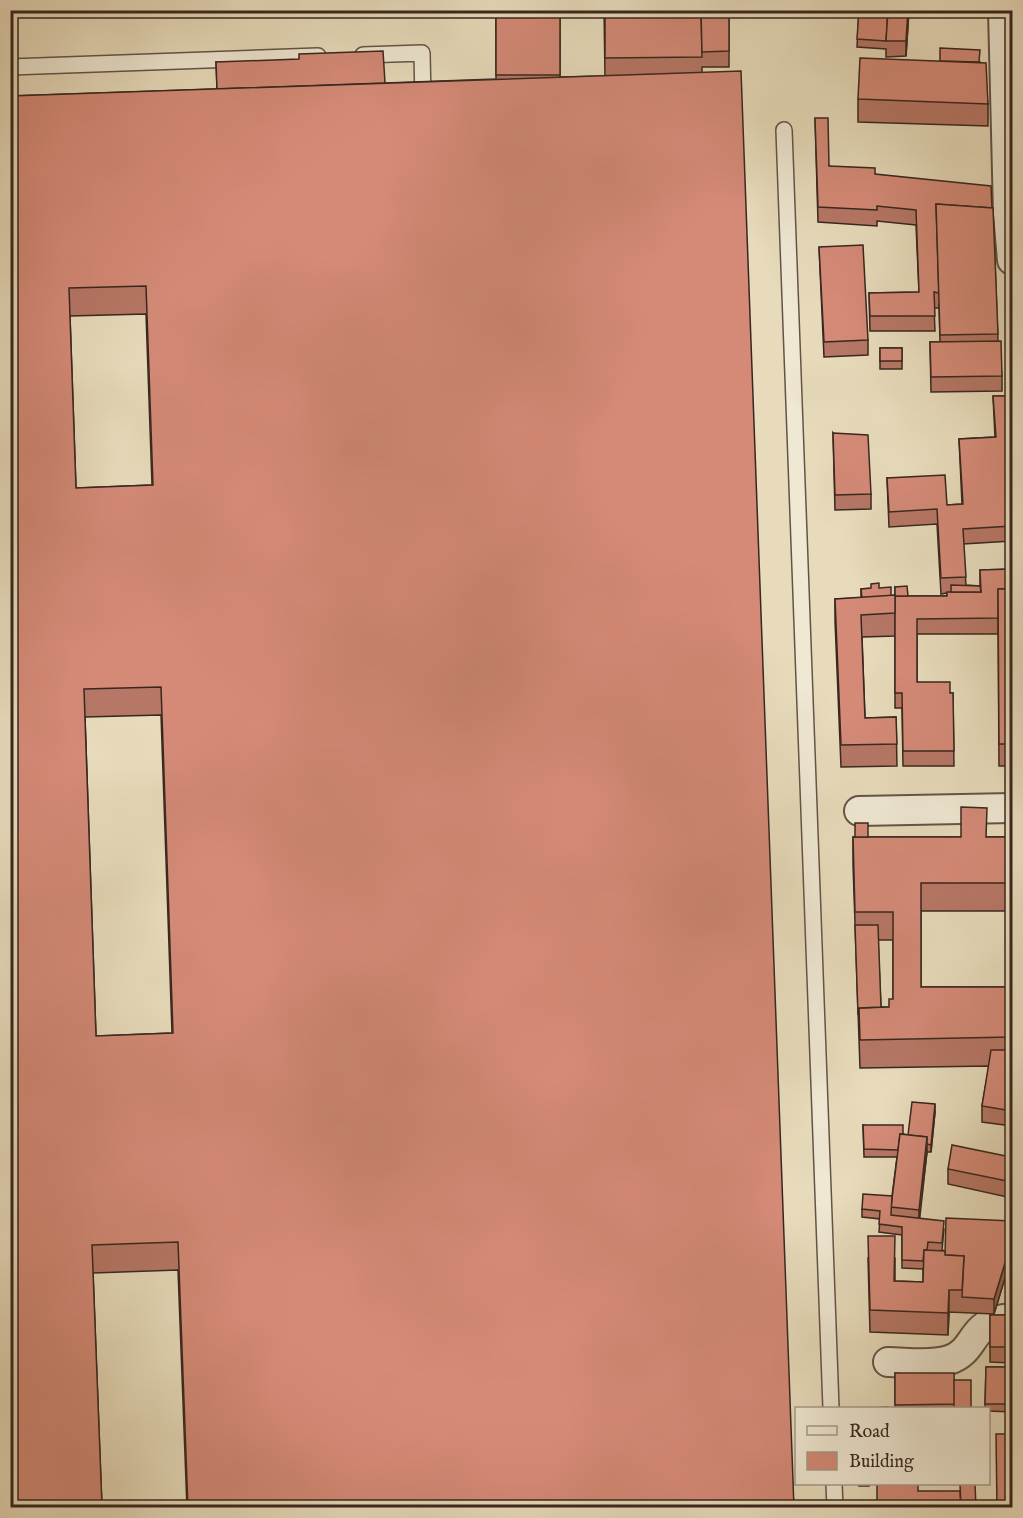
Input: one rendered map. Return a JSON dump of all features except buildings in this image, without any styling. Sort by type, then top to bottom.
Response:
[{"type":"street","points":[[1003,10],[1008,214],[1012,260]]},
{"type":"street","points":[[859,811],[1012,808]]},
{"type":"street","points":[[888,1362],[948,1361],[962,1352],[986,1324],[1012,1318]]},
{"type":"lane","points":[[351,55],[422,53],[423,102]]},
{"type":"lane","points":[[10,67],[328,56]]},
{"type":"lane","points":[[784,130],[831,1407]]},
{"type":"lane","points":[[834,1485],[835,1508]]}]
